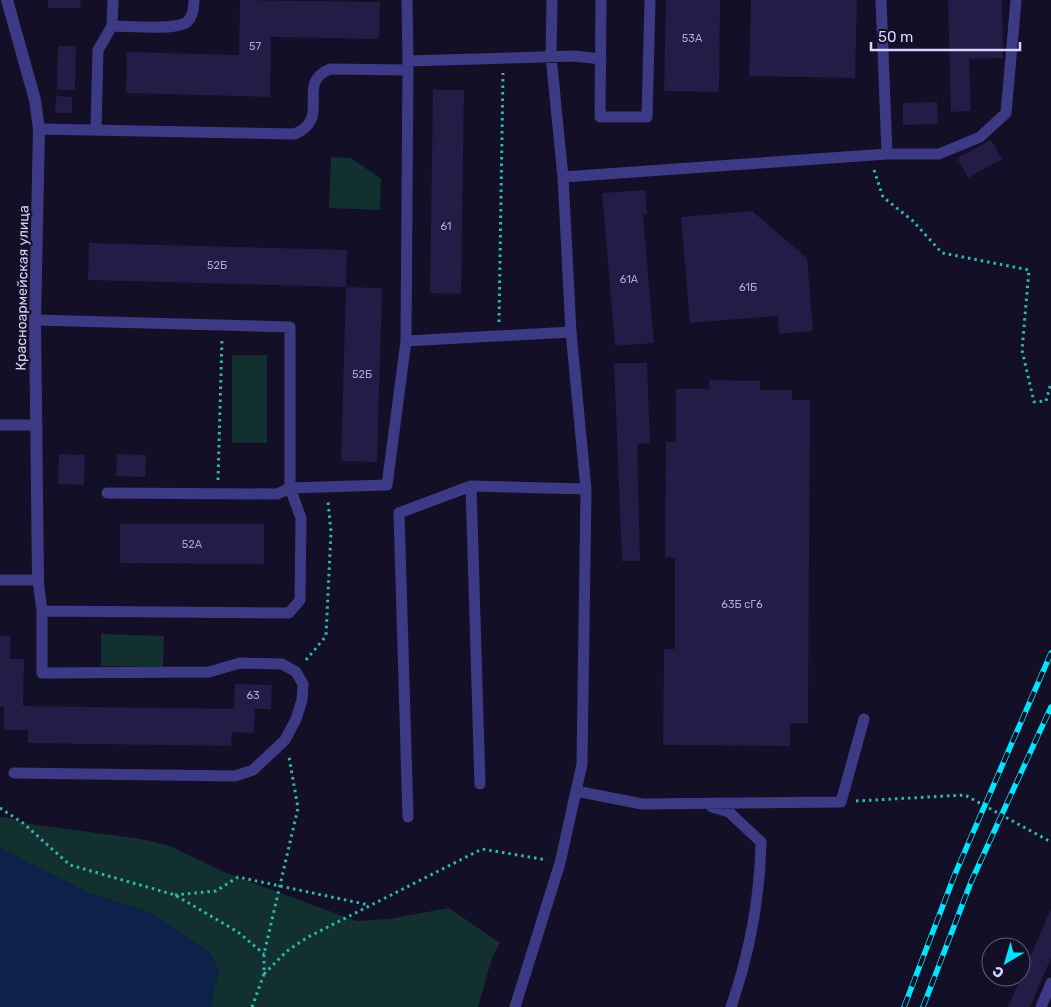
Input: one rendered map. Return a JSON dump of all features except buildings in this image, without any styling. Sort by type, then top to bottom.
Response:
[{"type":"street","name":"Красноармейская улица","points":[[7,0],[36,100],[39,129],[35,320],[38,580]]},
{"type":"lane","points":[[96,130],[98,50],[112,26],[113,0]]},
{"type":"lane","points":[[112,26],[177,26],[188,21],[194,10],[194,0]]},
{"type":"lane","points":[[107,493],[277,494],[290,488],[387,485],[406,341],[407,0]]},
{"type":"lane","points":[[515,1007],[560,863],[582,764],[586,489],[572,332],[563,177],[551,56],[552,0]]},
{"type":"lane","points":[[601,0],[600,117],[647,117],[650,0]]},
{"type":"lane","points":[[881,0],[887,154]]},
{"type":"lane","points":[[563,177],[870,155],[939,154],[980,138],[1006,113],[1016,0]]},
{"type":"lane","points":[[39,129],[295,134],[307,129],[313,118],[313,85],[320,73],[330,69],[408,66],[551,56],[601,59]]},
{"type":"lane","points":[[35,320],[290,327],[290,488],[301,518],[300,600],[289,613],[42,611]]},
{"type":"lane","points":[[406,341],[572,332]]},
{"type":"lane","points":[[0,425],[37,425]]},
{"type":"lane","points":[[408,817],[399,513],[471,486],[586,489]]},
{"type":"lane","points":[[471,486],[480,784]]},
{"type":"lane","points":[[0,580],[38,580],[42,611],[42,673],[209,672],[240,663],[282,664],[296,672],[303,684],[302,700],[286,739],[253,770],[235,776],[14,773]]},
{"type":"lane","points":[[576,791],[642,804],[841,802],[864,719]]},
{"type":"lane","points":[[703,804],[729,812],[761,842],[760,874],[744,971],[731,1007]]},
{"type":"lane","points":[[1041,1007],[1051,983]]},
{"type":"path","points":[[498,336],[504,58]]},
{"type":"path","points":[[870,155],[883,197],[913,221],[942,253],[1029,270],[1022,350],[1034,402],[1046,401],[1051,383]]},
{"type":"path","points":[[218,493],[222,325]]},
{"type":"path","points":[[296,672],[326,636],[331,532],[326,486]]},
{"type":"path","points":[[252,1007],[264,974],[264,954],[298,808],[286,739]]},
{"type":"path","points":[[841,802],[965,795],[1051,842]]},
{"type":"path","points":[[0,808],[23,823],[70,865],[175,895],[238,932],[264,954]]},
{"type":"path","points":[[264,974],[294,947],[369,905],[482,849],[560,863]]},
{"type":"path","points":[[175,895],[216,891],[238,877],[369,905]]},
{"type":"green space","points":[[331,157],[351,158],[381,179],[380,210],[329,208]]},
{"type":"green space","points":[[232,355],[267,355],[267,443],[232,443]]},
{"type":"green space","points":[[101,634],[164,636],[163,667],[101,666]]},
{"type":"green space","points":[[0,817],[12,818],[23,823],[141,839],[170,846],[224,872],[356,921],[389,919],[449,908],[500,943],[492,958],[478,1007],[210,1007],[219,969],[153,914],[86,892],[0,848]]},
{"type":"water","points":[[0,848],[86,892],[153,914],[209,951],[219,969],[210,1007],[0,1007]]},
{"type":"railway","points":[[904,1007],[955,874],[1051,653]]},
{"type":"railway","points":[[923,1007],[971,882],[1051,707]]}]
